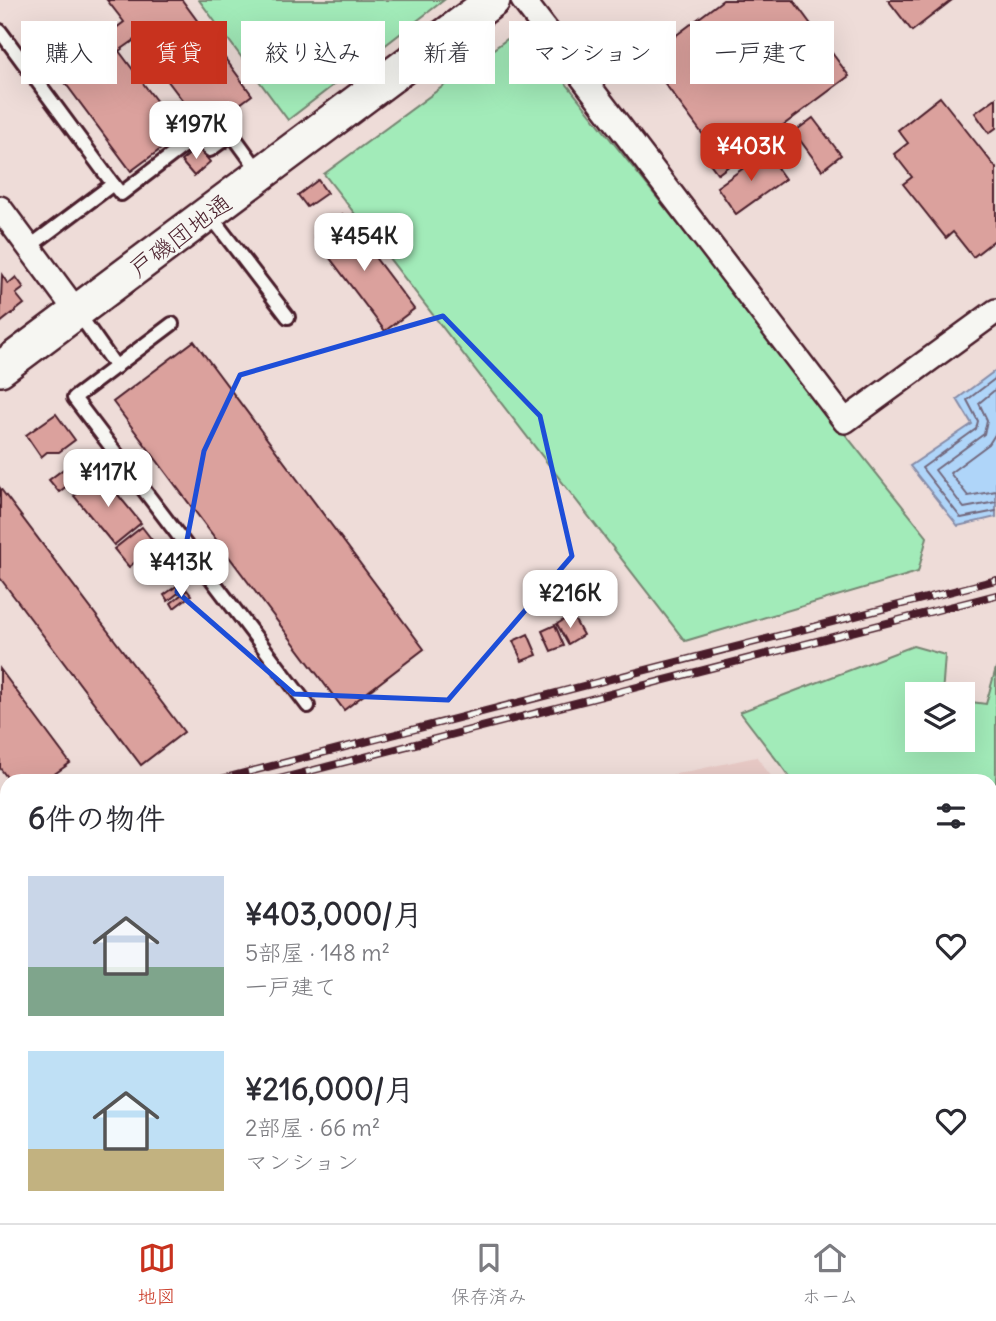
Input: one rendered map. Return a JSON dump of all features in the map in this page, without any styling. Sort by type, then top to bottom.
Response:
[{"type":"street","name":"戸磯団地通","points":[[0,369],[493,0]]},
{"type":"street","points":[[523,0],[845,421],[996,311]]},
{"type":"street","points":[[0,208],[77,312]]},
{"type":"lane","points":[[0,31],[121,194],[198,135],[210,150],[232,134],[261,174]]},
{"type":"lane","points":[[29,247],[113,184]]},
{"type":"lane","points":[[208,213],[288,317]]},
{"type":"lane","points":[[77,312],[116,367]]},
{"type":"lane","points":[[172,324],[75,398],[308,706]]},
{"type":"highlighted area","points":[[443,316],[540,416],[572,556],[448,700],[294,694],[177,592],[204,451],[240,375]]},
{"type":"shaded area","points":[[756,757],[770,774],[676,774]]},
{"type":"green space","points":[[199,0],[444,0],[417,21],[399,21],[399,35],[385,45],[385,21],[241,21],[241,57],[227,38],[227,21],[215,21]]},
{"type":"green space","points":[[509,38],[509,84],[567,84],[927,537],[918,572],[685,641],[324,174],[446,84],[495,84],[495,48]]},
{"type":"green space","points":[[261,84],[335,84],[288,120]]},
{"type":"green space","points":[[913,646],[945,655],[943,682],[905,682],[905,752],[975,752],[975,703],[986,704],[996,668],[996,774],[787,774],[740,712]]},
{"type":"water","points":[[996,370],[996,517],[958,526],[910,466],[972,424],[957,399]]},
{"type":"building","points":[[107,0],[182,0],[197,21],[131,21],[131,43],[119,51],[131,67],[131,84],[144,84],[181,134],[131,171],[66,84],[117,84],[117,27],[124,22]]},
{"type":"building","points":[[723,0],[793,0],[808,21],[695,21]]},
{"type":"building","points":[[888,0],[952,0],[912,31]]},
{"type":"building","points":[[690,25],[690,84],[834,84],[834,56],[849,76],[718,174],[706,158],[715,151],[665,84],[676,84],[676,35]]},
{"type":"building","points":[[227,61],[241,84],[252,95],[205,130],[170,84],[227,84]]},
{"type":"building","points":[[940,97],[996,168],[996,239],[973,257],[953,232],[946,238],[903,184],[912,177],[894,154],[908,143],[898,130]]},
{"type":"building","points":[[996,98],[996,128],[989,133],[975,113]]},
{"type":"building","points":[[813,118],[841,155],[822,170],[794,132]]},
{"type":"building","points":[[198,147],[210,162],[194,176],[181,161]]},
{"type":"building","points":[[766,152],[785,179],[736,214],[717,187]]},
{"type":"building","points":[[318,180],[327,193],[307,207],[298,195]]},
{"type":"building","points":[[343,215],[414,309],[385,331],[314,237]]},
{"type":"building","points":[[2,275],[8,284],[16,277],[24,288],[16,294],[24,304],[0,323]]},
{"type":"building","points":[[194,341],[424,649],[344,710],[113,402]]},
{"type":"building","points":[[56,414],[75,440],[59,452],[47,452],[41,457],[26,435]]},
{"type":"building","points":[[73,462],[82,474],[59,492],[49,480]]},
{"type":"building","points":[[101,474],[141,523],[114,545],[74,496]]},
{"type":"building","points":[[0,488],[184,732],[141,765],[0,578]]},
{"type":"building","points":[[142,527],[156,545],[129,567],[114,549]]},
{"type":"building","points":[[182,582],[186,587],[168,601],[164,595]]},
{"type":"building","points":[[187,590],[191,595],[174,608],[171,603]]},
{"type":"building","points":[[572,615],[583,635],[568,644],[557,624]]},
{"type":"building","points":[[555,625],[564,646],[551,651],[542,631]]},
{"type":"building","points":[[528,634],[537,655],[522,661],[513,641]]},
{"type":"building","points":[[0,669],[70,763],[54,774],[4,774],[0,768]]},
{"type":"railway","points":[[240,774],[996,580]]},
{"type":"railway","points":[[298,774],[996,595]]}]
